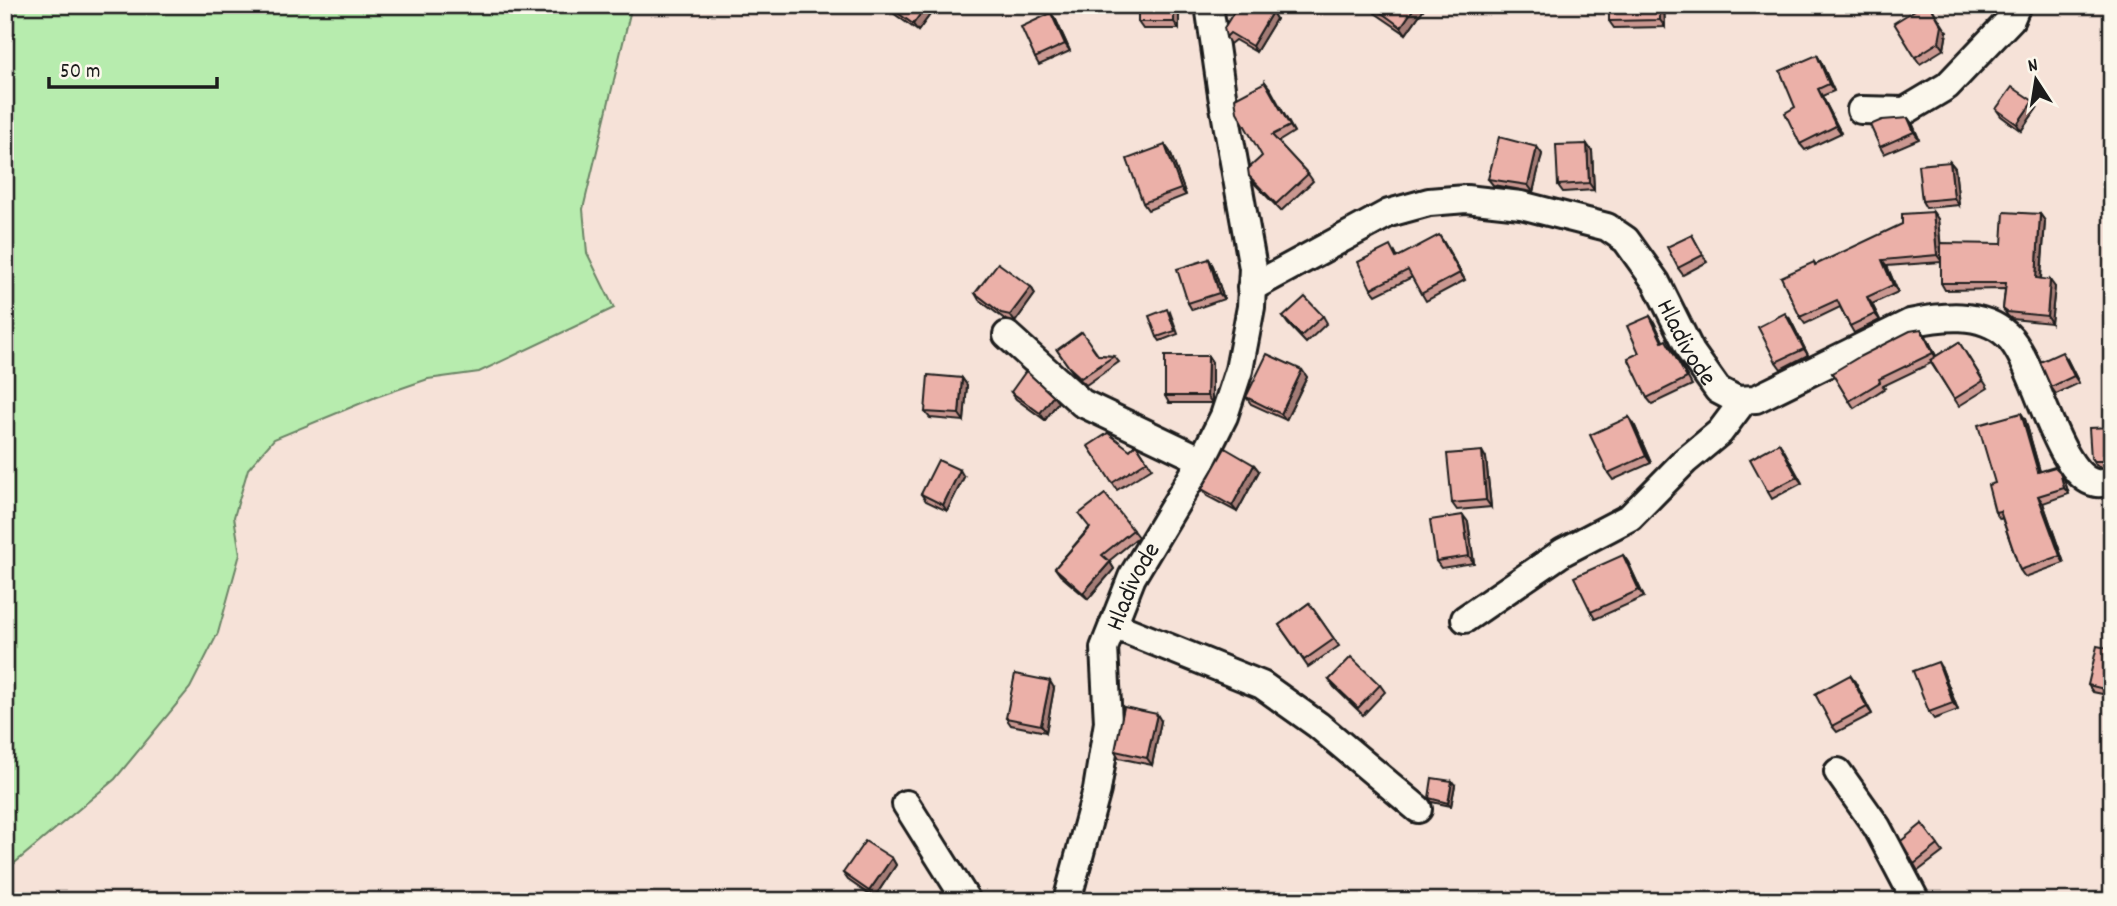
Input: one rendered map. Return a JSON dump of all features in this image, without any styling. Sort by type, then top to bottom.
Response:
[{"type":"street","name":"Hladivode","points":[[1067,901],[1097,790],[1108,722],[1104,648],[1132,577],[1202,460],[1224,416],[1239,370],[1251,307],[1253,268],[1209,5]]},
{"type":"street","points":[[1861,110],[1905,111],[1947,86],[2011,19],[2017,5]]},
{"type":"street","name":"Hladivode","points":[[1251,288],[1389,213],[1429,202],[1466,199],[1521,205],[1607,228],[1626,240],[1656,282],[1691,352],[1718,390],[1737,400],[1755,399],[1910,323],[1956,317],[1984,322],[2007,335],[2021,353],[2039,400],[2074,469],[2094,483],[2112,482]]},
{"type":"street","points":[[1007,335],[1082,403],[1202,460]]},
{"type":"street","points":[[1465,619],[1563,552],[1630,517],[1685,461],[1720,432],[1744,400]]},
{"type":"street","points":[[1113,625],[1262,685],[1318,725],[1418,809]]},
{"type":"street","points":[[1838,772],[1877,827],[1916,901]]},
{"type":"street","points":[[906,804],[967,901]]},
{"type":"green space","points":[[5,5],[632,5],[583,209],[587,253],[614,308],[479,372],[428,379],[376,397],[274,439],[248,469],[234,517],[240,554],[218,633],[190,688],[115,779],[5,871]]},
{"type":"building","points":[[887,5],[927,5],[913,24]]},
{"type":"building","points":[[1138,5],[1174,5],[1174,22],[1138,22]]},
{"type":"building","points":[[1238,5],[1260,5],[1272,12],[1252,46],[1230,33],[1226,37],[1224,28]]},
{"type":"building","points":[[1371,5],[1416,5],[1401,27]]},
{"type":"building","points":[[1609,5],[1660,5],[1660,20],[1609,21]]},
{"type":"building","points":[[1923,5],[1930,5],[1942,26],[1939,42],[1915,57],[1894,23]]},
{"type":"building","points":[[1051,13],[1065,44],[1035,58],[1021,27]]},
{"type":"building","points":[[1817,55],[1829,84],[1818,89],[1836,126],[1800,144],[1785,113],[1795,107],[1780,71]]},
{"type":"building","points":[[1265,82],[1290,126],[1272,135],[1308,174],[1276,204],[1249,176],[1248,169],[1262,156],[1237,112],[1235,98]]},
{"type":"building","points":[[2012,87],[2033,101],[2017,124],[1996,109]]},
{"type":"building","points":[[1908,118],[1914,132],[1880,147],[1870,125],[1882,120]]},
{"type":"building","points":[[1499,137],[1537,147],[1528,185],[1488,179]]},
{"type":"building","points":[[1587,144],[1589,183],[1558,185],[1556,145]]},
{"type":"building","points":[[1165,145],[1181,189],[1143,203],[1127,159]]},
{"type":"building","points":[[1950,162],[1954,198],[1922,201],[1918,165]]},
{"type":"building","points":[[1933,212],[1937,255],[1882,260],[1893,285],[1867,297],[1875,314],[1850,326],[1837,300],[1800,317],[1781,277],[1814,262],[1815,265],[1902,224],[1902,214]]},
{"type":"building","points":[[2004,212],[2040,214],[2036,278],[2050,280],[2047,316],[2007,312],[2003,309],[2006,283],[1941,283],[1941,243],[2002,244]]},
{"type":"building","points":[[1439,235],[1460,273],[1421,294],[1408,270],[1371,289],[1358,262],[1390,246],[1396,258]]},
{"type":"building","points":[[1692,235],[1703,255],[1678,268],[1667,247]]},
{"type":"building","points":[[1209,259],[1219,293],[1188,303],[1177,269]]},
{"type":"building","points":[[998,263],[1031,287],[1010,315],[1001,313],[975,293]]},
{"type":"building","points":[[1305,297],[1323,316],[1301,336],[1283,317]]},
{"type":"building","points":[[1167,309],[1175,331],[1157,337],[1149,316]]},
{"type":"building","points":[[1785,313],[1804,349],[1776,362],[1758,327]]},
{"type":"building","points":[[1650,316],[1662,342],[1666,340],[1687,378],[1647,398],[1628,358],[1639,353],[1627,326]]},
{"type":"building","points":[[1921,329],[1933,353],[1879,379],[1880,382],[1849,401],[1832,373],[1910,331]]},
{"type":"building","points":[[1082,332],[1098,355],[1114,356],[1081,378],[1057,350]]},
{"type":"building","points":[[1959,342],[1983,381],[1954,399],[1930,360]]},
{"type":"building","points":[[2062,352],[2074,376],[2051,387],[2040,362]]},
{"type":"building","points":[[1267,354],[1302,370],[1281,414],[1246,397]]},
{"type":"building","points":[[1165,356],[1208,356],[1207,396],[1165,396]]},
{"type":"building","points":[[1026,371],[1053,396],[1040,413],[1011,392]]},
{"type":"building","points":[[928,375],[962,378],[959,414],[925,412]]},
{"type":"building","points":[[2021,413],[2038,472],[2055,467],[2060,472],[2064,488],[2038,496],[2060,556],[2020,570],[2000,511],[1995,512],[1988,485],[1995,483],[1978,425]]},
{"type":"building","points":[[1629,417],[1646,456],[1608,473],[1590,435]]},
{"type":"building","points":[[2112,427],[2112,461],[2095,461],[2091,458],[2089,428]]},
{"type":"building","points":[[1108,433],[1130,450],[1136,444],[1147,461],[1112,483],[1088,446]]},
{"type":"building","points":[[1779,443],[1797,477],[1768,492],[1750,459]]},
{"type":"building","points":[[1225,448],[1254,465],[1232,506],[1202,489]]},
{"type":"building","points":[[1482,451],[1486,500],[1452,503],[1447,454]]},
{"type":"building","points":[[938,460],[960,470],[943,505],[921,494]]},
{"type":"building","points":[[1105,494],[1133,530],[1102,555],[1110,562],[1083,593],[1055,568],[1090,528],[1079,514]]},
{"type":"building","points":[[1463,515],[1469,556],[1436,561],[1430,520]]},
{"type":"building","points":[[1623,555],[1639,590],[1591,612],[1574,577]]},
{"type":"building","points":[[1309,603],[1334,639],[1304,660],[1279,625]]},
{"type":"building","points":[[2097,646],[2112,649],[2112,691],[2088,685]]},
{"type":"building","points":[[1351,657],[1380,685],[1358,708],[1329,680]]},
{"type":"building","points":[[1938,662],[1953,703],[1929,712],[1913,671]]},
{"type":"building","points":[[1015,674],[1050,681],[1041,725],[1006,718]]},
{"type":"building","points":[[1850,675],[1867,707],[1832,726],[1815,694]]},
{"type":"building","points":[[1124,707],[1157,714],[1147,758],[1115,751]]},
{"type":"building","points":[[1432,778],[1452,781],[1448,803],[1429,798]]},
{"type":"building","points":[[1922,824],[1938,845],[1914,864],[1901,841]]},
{"type":"building","points":[[865,841],[892,858],[869,891],[843,873]]}]
